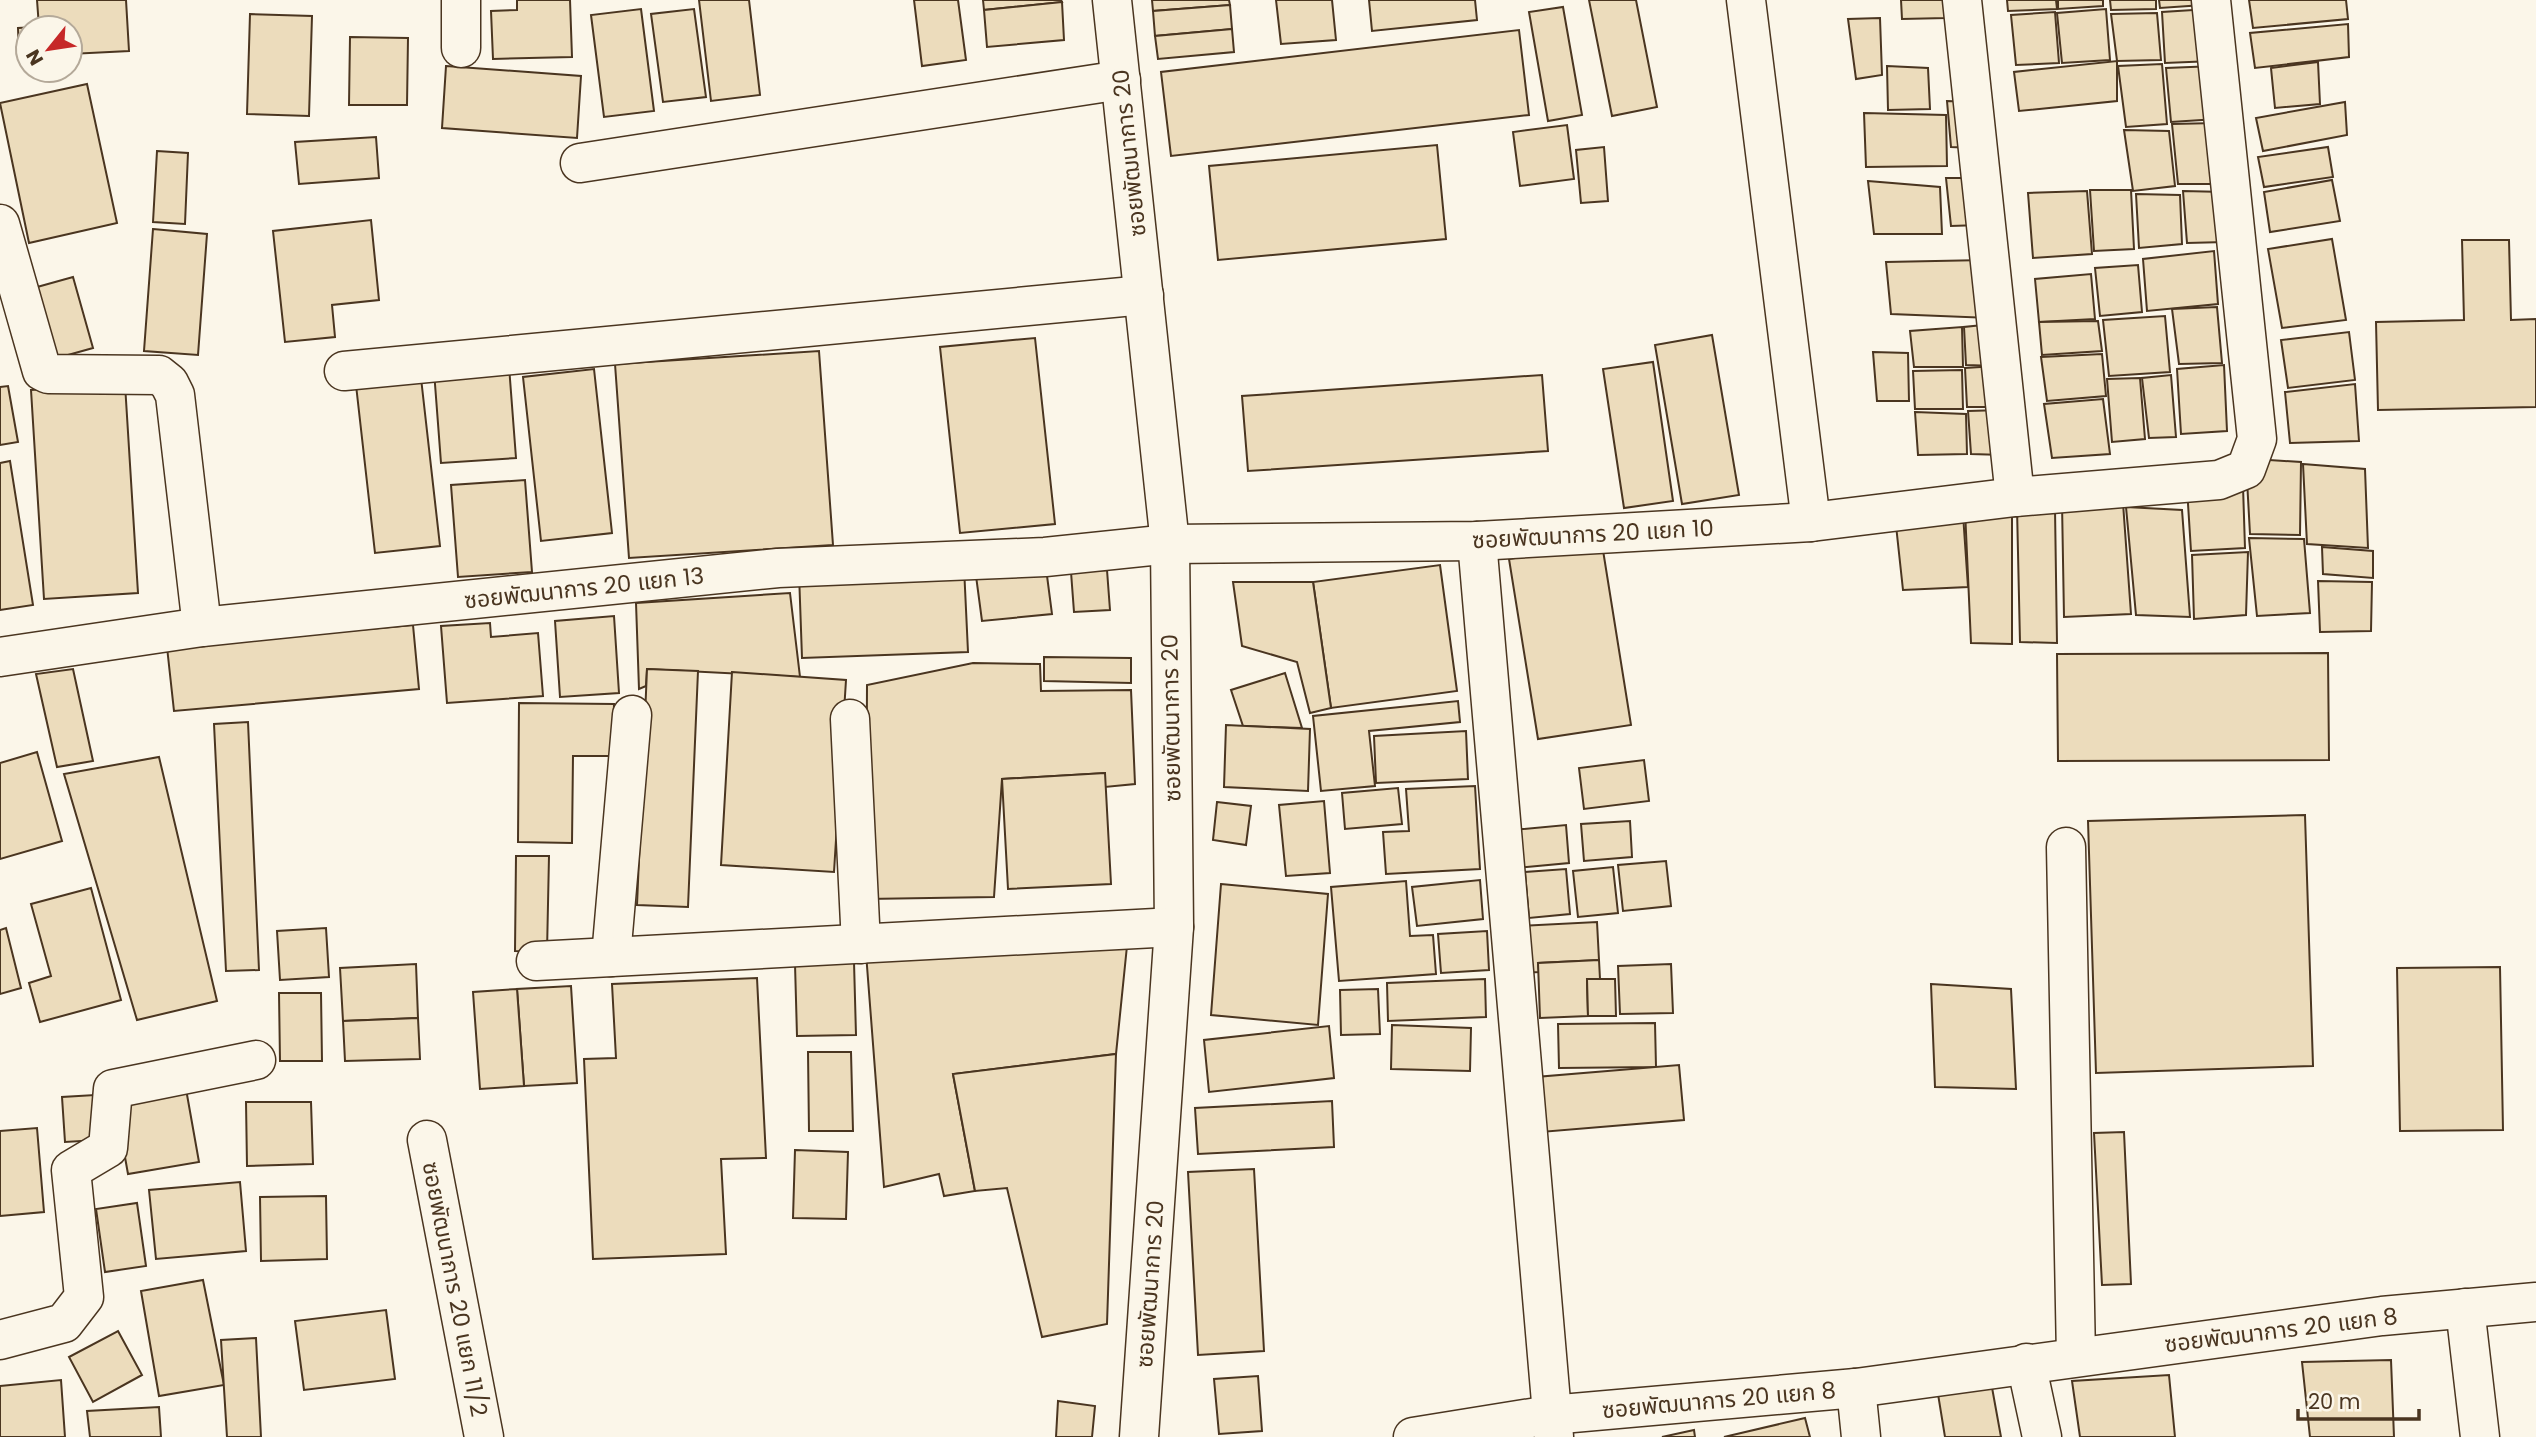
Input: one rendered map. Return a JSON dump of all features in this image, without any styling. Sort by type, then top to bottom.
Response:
[{"type":"street","points":[[461,0],[461,48]]},
{"type":"street","name":"ซอยพัฒนาการ 20","points":[[1112,0],[1170,544],[1174,927],[1139,1437]]},
{"type":"street","points":[[1746,0],[1811,522]]},
{"type":"street","points":[[1962,0],[2015,497]]},
{"type":"street","name":"ซอยพัฒนาการ 20 แยก 10","points":[[1170,544],[1477,541],[1811,522],[2015,497],[2219,480],[2246,469],[2257,439],[2211,0]]},
{"type":"street","points":[[580,163],[1121,80]]},
{"type":"street","points":[[0,224],[8,288],[42,371],[48,374],[159,375],[169,383],[175,394],[202,627]]},
{"type":"street","points":[[344,371],[1144,295]]},
{"type":"street","points":[[1477,541],[1552,1426]]},
{"type":"street","name":"ซอยพัฒนาการ 20 แยก 13","points":[[0,657],[202,627],[778,568],[1045,557],[1170,544]]},
{"type":"street","points":[[611,957],[632,715]]},
{"type":"street","points":[[850,719],[861,944]]},
{"type":"street","points":[[2066,847],[2076,1357]]},
{"type":"street","points":[[536,961],[1174,927]]},
{"type":"street","points":[[0,1340],[64,1323],[84,1297],[71,1170],[108,1148],[113,1090],[257,1060]]},
{"type":"street","name":"ซอยพัฒนาการ 20 แยก 11/2","points":[[427,1140],[484,1437]]},
{"type":"street","name":"ซอยพัฒนาการ 20 แยก 8","points":[[1413,1437],[1552,1426],[1856,1388],[2382,1316],[2536,1302]]},
{"type":"street","points":[[2465,1308],[2480,1437]]},
{"type":"street","points":[[2026,1363],[2042,1437]]},
{"type":"street","points":[[1856,1388],[1861,1437]]},
{"type":"building","points":[[37,0],[126,0],[129,51],[84,53],[84,14],[38,14]]},
{"type":"building","points":[[517,0],[570,0],[572,57],[493,59],[491,11],[517,10]]},
{"type":"building","points":[[699,0],[749,0],[760,95],[711,101]]},
{"type":"building","points":[[914,0],[958,0],[966,60],[922,66]]},
{"type":"building","points":[[983,0],[1061,0],[1062,2],[984,10]]},
{"type":"building","points":[[1152,0],[1229,0],[1230,5],[1153,11]]},
{"type":"building","points":[[1276,0],[1332,0],[1336,40],[1281,44]]},
{"type":"building","points":[[1369,0],[1475,0],[1477,20],[1372,31]]},
{"type":"building","points":[[1589,0],[1636,0],[1657,107],[1612,116]]},
{"type":"building","points":[[1901,0],[1946,0],[1946,18],[1902,19]]},
{"type":"building","points":[[2007,0],[2056,0],[2057,9],[2008,11]]},
{"type":"building","points":[[2058,0],[2103,0],[2103,6],[2058,9]]},
{"type":"building","points":[[2110,0],[2156,0],[2156,9],[2111,10]]},
{"type":"building","points":[[2159,0],[2203,0],[2203,5],[2160,8]]},
{"type":"building","points":[[2249,0],[2346,0],[2348,19],[2253,28]]},
{"type":"building","points":[[1062,2],[1064,40],[987,47],[984,10]]},
{"type":"building","points":[[1230,5],[1232,29],[1155,36],[1153,11]]},
{"type":"building","points":[[1563,7],[1582,115],[1548,121],[1529,12]]},
{"type":"building","points":[[641,9],[654,111],[604,117],[591,15]]},
{"type":"building","points":[[694,9],[706,97],[663,102],[651,14]]},
{"type":"building","points":[[2106,9],[2110,60],[2062,63],[2057,13]]},
{"type":"building","points":[[2209,9],[2213,61],[2165,63],[2162,12]]},
{"type":"building","points":[[2055,12],[2059,63],[2016,65],[2011,15]]},
{"type":"building","points":[[2157,13],[2161,60],[2117,61],[2111,14]]},
{"type":"building","points":[[250,14],[312,16],[309,116],[247,114]]},
{"type":"building","points":[[1880,18],[1882,75],[1856,79],[1848,19]]},
{"type":"building","points":[[2348,24],[2349,57],[2255,68],[2250,33]]},
{"type":"building","points":[[1232,29],[1234,52],[1158,59],[1155,36]]},
{"type":"building","points":[[1519,30],[1529,115],[1171,156],[1161,72]]},
{"type":"building","points":[[350,37],[408,38],[407,105],[349,105]]},
{"type":"building","points":[[2117,61],[2117,101],[2019,111],[2014,72]]},
{"type":"building","points":[[2318,62],[2320,104],[2275,108],[2271,68]]},
{"type":"building","points":[[2162,64],[2167,124],[2126,127],[2118,66]]},
{"type":"building","points":[[446,66],[581,76],[577,138],[442,128]]},
{"type":"building","points":[[1887,66],[1928,68],[1930,109],[1888,110]]},
{"type":"building","points":[[2215,66],[2217,119],[2171,122],[2166,68]]},
{"type":"building","points":[[87,84],[117,223],[29,243],[0,103]]},
{"type":"building","points":[[1947,101],[1971,102],[1974,148],[1951,147]]},
{"type":"building","points":[[2345,102],[2347,135],[2263,151],[2256,118]]},
{"type":"building","points":[[1864,113],[1946,115],[1947,166],[1866,167]]},
{"type":"building","points":[[2216,123],[2220,184],[2178,184],[2172,124]]},
{"type":"building","points":[[1567,125],[1574,179],[1520,186],[1513,132]]},
{"type":"building","points":[[2124,130],[2169,131],[2175,186],[2133,191]]},
{"type":"building","points":[[376,137],[379,178],[299,184],[295,142]]},
{"type":"building","points":[[1437,145],[1446,239],[1218,260],[1209,166]]},
{"type":"building","points":[[1604,147],[1608,201],[1581,203],[1576,150]]},
{"type":"building","points":[[2328,147],[2333,177],[2264,187],[2258,157]]},
{"type":"building","points":[[157,151],[188,153],[185,224],[153,222]]},
{"type":"building","points":[[1946,178],[1976,178],[1980,225],[1951,226]]},
{"type":"building","points":[[2332,180],[2340,221],[2270,232],[2264,192]]},
{"type":"building","points":[[1868,181],[1940,187],[1942,234],[1874,234]]},
{"type":"building","points":[[2090,190],[2131,190],[2134,249],[2094,251]]},
{"type":"building","points":[[2087,191],[2092,254],[2033,258],[2028,193]]},
{"type":"building","points":[[2183,191],[2225,192],[2225,242],[2187,243]]},
{"type":"building","points":[[2136,194],[2180,195],[2182,244],[2139,248]]},
{"type":"building","points":[[371,220],[379,300],[332,305],[335,337],[285,342],[273,231]]},
{"type":"building","points":[[153,229],[207,234],[198,355],[144,351]]},
{"type":"building","points":[[2332,239],[2346,320],[2282,328],[2268,249]]},
{"type":"building","points":[[2462,240],[2509,240],[2511,320],[2536,319],[2536,407],[2378,410],[2376,322],[2464,320]]},
{"type":"building","points":[[2214,251],[2218,304],[2147,311],[2143,259]]},
{"type":"building","points":[[1985,260],[1990,318],[1891,314],[1886,262]]},
{"type":"building","points":[[2138,265],[2142,312],[2100,316],[2095,268]]},
{"type":"building","points":[[2091,274],[2095,319],[2039,322],[2035,279]]},
{"type":"building","points":[[73,277],[93,348],[50,360],[30,289]]},
{"type":"building","points":[[2217,307],[2222,363],[2179,364],[2172,309]]},
{"type":"building","points":[[2165,316],[2170,372],[2109,376],[2103,320]]},
{"type":"building","points":[[2098,321],[2102,351],[2042,355],[2039,322]]},
{"type":"building","points":[[1992,324],[1996,366],[1966,365],[1964,327]]},
{"type":"building","points":[[1962,327],[1963,367],[1914,367],[1910,331]]},
{"type":"building","points":[[2349,332],[2355,380],[2288,388],[2281,340]]},
{"type":"building","points":[[1712,335],[1739,495],[1682,504],[1655,345]]},
{"type":"building","points":[[1035,338],[1055,524],[960,533],[940,347]]},
{"type":"building","points":[[819,351],[833,545],[629,558],[615,364]]},
{"type":"building","points":[[1873,352],[1908,353],[1909,401],[1877,401]]},
{"type":"building","points":[[2102,354],[2106,396],[2047,401],[2041,357]]},
{"type":"building","points":[[1653,362],[1673,501],[1624,508],[1603,369]]},
{"type":"building","points":[[2224,365],[2227,431],[2181,434],[2177,369]]},
{"type":"building","points":[[509,366],[516,458],[441,463],[434,371]]},
{"type":"building","points":[[1996,366],[2001,407],[1967,407],[1965,368]]},
{"type":"building","points":[[594,369],[612,533],[541,541],[523,377]]},
{"type":"building","points":[[1962,370],[1963,409],[1915,409],[1913,371]]},
{"type":"building","points":[[1542,375],[1548,451],[1248,471],[1242,396]]},
{"type":"building","points":[[2171,375],[2176,437],[2149,438],[2142,378]]},
{"type":"building","points":[[421,378],[440,546],[375,553],[356,385]]},
{"type":"building","points":[[2140,378],[2145,439],[2112,442],[2107,379]]},
{"type":"building","points":[[125,384],[138,593],[44,599],[31,390]]},
{"type":"building","points":[[2355,384],[2359,441],[2290,443],[2285,392]]},
{"type":"building","points":[[8,386],[18,442],[0,445],[0,387]]},
{"type":"building","points":[[2103,399],[2110,454],[2052,458],[2044,404]]},
{"type":"building","points":[[2002,410],[2003,455],[1971,454],[1968,411]]},
{"type":"building","points":[[1915,412],[1966,414],[1967,454],[1918,455]]},
{"type":"building","points":[[2254,459],[2301,462],[2300,535],[2250,534],[2247,480]]},
{"type":"building","points":[[10,461],[33,605],[0,610],[0,463]]},
{"type":"building","points":[[2303,464],[2365,469],[2368,548],[2307,544]]},
{"type":"building","points":[[525,480],[532,572],[458,577],[451,485]]},
{"type":"building","points":[[2243,486],[2245,548],[2191,551],[2187,488]]},
{"type":"building","points":[[2062,503],[2123,503],[2131,614],[2064,617]]},
{"type":"building","points":[[2126,507],[2182,510],[2190,617],[2136,615]]},
{"type":"building","points":[[2012,508],[2012,644],[1971,643],[1965,510]]},
{"type":"building","points":[[2017,508],[2055,509],[2057,643],[2020,642]]},
{"type":"building","points":[[1963,514],[1968,587],[1903,590],[1895,516]]},
{"type":"building","points":[[2249,538],[2304,539],[2310,613],[2257,616]]},
{"type":"building","points":[[1602,544],[1631,725],[1538,739],[1509,559]]},
{"type":"building","points":[[2322,547],[2373,551],[2373,578],[2323,574]]},
{"type":"building","points":[[2248,552],[2246,615],[2194,619],[2192,555]]},
{"type":"building","points":[[1440,565],[1457,691],[1331,708],[1313,582]]},
{"type":"building","points":[[964,567],[968,652],[802,658],[799,573]]},
{"type":"building","points":[[1046,568],[1052,614],[982,621],[976,576]]},
{"type":"building","points":[[1107,570],[1110,610],[1074,612],[1071,572]]},
{"type":"building","points":[[2318,581],[2372,582],[2371,631],[2320,632]]},
{"type":"building","points":[[1233,582],[1313,582],[1331,708],[1310,713],[1297,662],[1242,646]]},
{"type":"building","points":[[790,593],[800,677],[647,669],[646,686],[639,689],[636,603]]},
{"type":"building","points":[[614,616],[619,693],[560,697],[555,621]]},
{"type":"building","points":[[490,623],[491,637],[538,633],[543,696],[447,703],[441,626]]},
{"type":"building","points":[[413,625],[419,689],[174,711],[167,647]]},
{"type":"building","points":[[2328,653],[2329,760],[2058,761],[2057,654]]},
{"type":"building","points":[[1044,657],[1131,658],[1131,683],[1044,681]]},
{"type":"building","points":[[973,663],[1040,664],[1041,691],[1131,690],[1135,784],[1105,787],[1105,773],[1002,779],[994,897],[866,899],[867,685]]},
{"type":"building","points":[[73,669],[93,761],[57,767],[36,674]]},
{"type":"building","points":[[647,669],[698,671],[688,907],[637,905]]},
{"type":"building","points":[[732,672],[846,680],[834,872],[721,865]]},
{"type":"building","points":[[1285,673],[1302,728],[1243,726],[1231,690]]},
{"type":"building","points":[[1458,701],[1460,722],[1369,731],[1375,786],[1321,791],[1313,716]]},
{"type":"building","points":[[519,703],[614,704],[613,756],[573,756],[572,843],[518,842]]},
{"type":"building","points":[[248,722],[259,970],[226,971],[214,724]]},
{"type":"building","points":[[1226,725],[1310,729],[1308,791],[1224,787]]},
{"type":"building","points":[[1466,731],[1468,779],[1376,783],[1374,736]]},
{"type":"building","points":[[37,752],[62,841],[0,859],[0,763]]},
{"type":"building","points":[[159,757],[217,1001],[137,1020],[64,774]]},
{"type":"building","points":[[1644,760],[1649,801],[1584,809],[1579,768]]},
{"type":"building","points":[[1105,773],[1111,884],[1008,889],[1002,779]]},
{"type":"building","points":[[1475,786],[1480,869],[1386,874],[1383,832],[1409,831],[1406,789]]},
{"type":"building","points":[[1398,788],[1402,824],[1345,829],[1342,793]]},
{"type":"building","points":[[1324,801],[1330,873],[1286,876],[1279,805]]},
{"type":"building","points":[[1217,802],[1251,806],[1246,845],[1213,840]]},
{"type":"building","points":[[2305,815],[2313,1066],[2096,1073],[2088,821]]},
{"type":"building","points":[[1630,821],[1632,857],[1584,861],[1581,824]]},
{"type":"building","points":[[1566,825],[1569,863],[1515,868],[1512,830]]},
{"type":"building","points":[[516,856],[549,856],[547,952],[515,951]]},
{"type":"building","points":[[1666,861],[1671,906],[1623,911],[1618,865]]},
{"type":"building","points":[[1613,867],[1618,913],[1578,917],[1573,871]]},
{"type":"building","points":[[1566,869],[1570,914],[1529,918],[1525,872]]},
{"type":"building","points":[[1480,880],[1483,919],[1417,926],[1412,887]]},
{"type":"building","points":[[1406,881],[1410,936],[1433,935],[1436,974],[1339,981],[1331,887]]},
{"type":"building","points":[[1221,884],[1328,894],[1318,1025],[1211,1015]]},
{"type":"building","points":[[91,888],[121,1000],[40,1022],[29,983],[51,976],[31,904]]},
{"type":"building","points":[[1597,922],[1599,960],[1538,963],[1539,972],[1521,973],[1519,926]]},
{"type":"building","points":[[6,928],[21,988],[0,994],[0,930]]},
{"type":"building","points":[[326,928],[329,977],[280,980],[277,931]]},
{"type":"building","points":[[1487,931],[1489,970],[1441,973],[1438,934]]},
{"type":"building","points":[[1128,936],[1116,1054],[953,1074],[975,1191],[944,1196],[939,1174],[884,1187],[866,953]]},
{"type":"building","points":[[1599,960],[1600,979],[1587,979],[1588,1016],[1540,1018],[1538,963]]},
{"type":"building","points":[[854,962],[856,1035],[797,1036],[795,964]]},
{"type":"building","points":[[416,964],[418,1018],[343,1021],[340,968]]},
{"type":"building","points":[[1671,964],[1673,1013],[1620,1014],[1618,966]]},
{"type":"building","points":[[2500,967],[2503,1130],[2400,1131],[2397,968]]},
{"type":"building","points":[[757,978],[766,1158],[721,1159],[726,1254],[593,1259],[584,1059],[616,1058],[612,984]]},
{"type":"building","points":[[1485,979],[1486,1017],[1388,1021],[1387,983]]},
{"type":"building","points":[[1587,979],[1615,979],[1616,1016],[1588,1016]]},
{"type":"building","points":[[1931,984],[2011,989],[2016,1089],[1935,1087]]},
{"type":"building","points":[[571,986],[577,1083],[524,1086],[517,989]]},
{"type":"building","points":[[517,989],[524,1086],[480,1089],[473,992]]},
{"type":"building","points":[[1378,989],[1380,1034],[1341,1035],[1340,990]]},
{"type":"building","points":[[279,993],[321,993],[322,1061],[280,1061]]},
{"type":"building","points":[[418,1018],[420,1059],[345,1061],[343,1021]]},
{"type":"building","points":[[1655,1023],[1656,1067],[1559,1068],[1558,1024]]},
{"type":"building","points":[[1392,1025],[1471,1028],[1470,1071],[1391,1069]]},
{"type":"building","points":[[1329,1026],[1334,1078],[1209,1092],[1204,1040]]},
{"type":"building","points":[[808,1052],[851,1052],[853,1131],[809,1131]]},
{"type":"building","points":[[1116,1054],[1107,1324],[1042,1337],[1007,1188],[975,1191],[953,1074]]},
{"type":"building","points":[[1679,1065],[1684,1120],[1541,1132],[1536,1077]]},
{"type":"building","points":[[186,1089],[199,1162],[128,1174],[115,1101]]},
{"type":"building","points":[[95,1095],[98,1140],[65,1142],[62,1097]]},
{"type":"building","points":[[1332,1101],[1334,1147],[1198,1154],[1195,1108]]},
{"type":"building","points":[[246,1102],[311,1102],[313,1164],[247,1166]]},
{"type":"building","points":[[37,1128],[44,1212],[0,1216],[0,1131]]},
{"type":"building","points":[[2124,1132],[2131,1284],[2102,1285],[2094,1133]]},
{"type":"building","points":[[795,1150],[848,1152],[846,1219],[793,1218]]},
{"type":"building","points":[[1254,1169],[1264,1351],[1198,1355],[1188,1172]]},
{"type":"building","points":[[240,1182],[246,1251],[156,1259],[149,1190]]},
{"type":"building","points":[[326,1196],[327,1259],[261,1261],[260,1197]]},
{"type":"building","points":[[137,1203],[146,1266],[105,1272],[96,1209]]},
{"type":"building","points":[[203,1280],[224,1385],[159,1396],[141,1291]]},
{"type":"building","points":[[386,1310],[395,1379],[304,1390],[295,1321]]},
{"type":"building","points":[[118,1331],[142,1375],[93,1402],[69,1357]]},
{"type":"building","points":[[256,1338],[261,1437],[227,1437],[221,1340]]},
{"type":"building","points":[[2391,1360],[2394,1437],[2310,1437],[2302,1362]]},
{"type":"building","points":[[2169,1375],[2175,1437],[2080,1437],[2072,1381]]},
{"type":"building","points":[[1258,1376],[1262,1431],[1219,1434],[1214,1379]]},
{"type":"building","points":[[61,1380],[65,1437],[0,1437],[0,1386]]},
{"type":"building","points":[[1991,1382],[2001,1437],[1945,1437],[1937,1388]]},
{"type":"building","points":[[1058,1401],[1095,1406],[1092,1437],[1056,1437]]},
{"type":"building","points":[[159,1407],[161,1437],[90,1437],[87,1411]]},
{"type":"building","points":[[1805,1418],[1810,1437],[1724,1437]]},
{"type":"building","points":[[1694,1430],[1695,1437],[1662,1437]]}]
